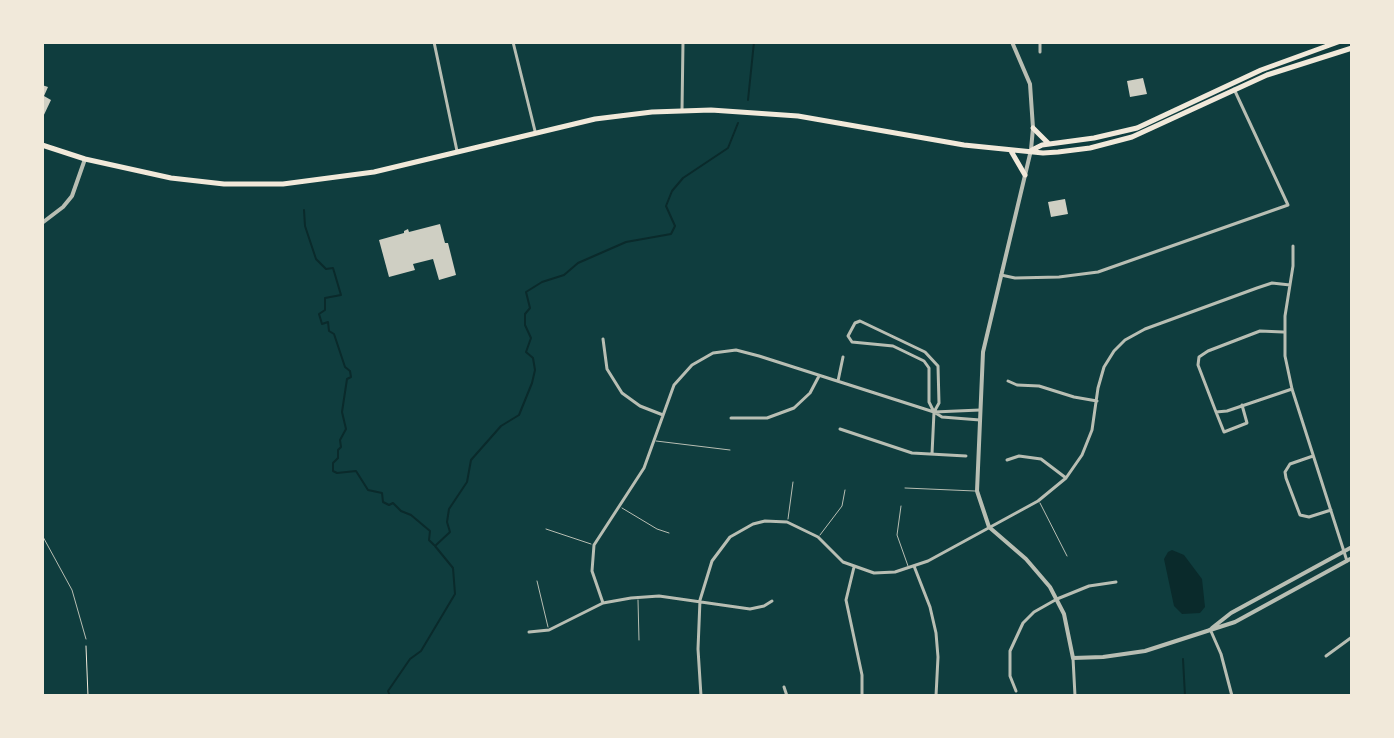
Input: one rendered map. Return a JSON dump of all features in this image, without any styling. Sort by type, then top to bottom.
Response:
[{"type":"main road","points":[[1031,150],[1137,128],[1319,45],[1338,42]]},
{"type":"main road","points":[[42,145],[85,159],[180,179],[262,185],[346,177],[535,131],[610,117],[682,110],[788,115],[951,143],[1043,153],[1123,140],[1285,68],[1352,48]]},
{"type":"main road","points":[[1033,128],[1049,144]]},
{"type":"main road","points":[[1011,150],[1025,175]]},
{"type":"street","points":[[434,42],[457,151]]},
{"type":"street","points":[[513,42],[535,131]]},
{"type":"street","points":[[682,110],[683,42]]},
{"type":"street","points":[[1012,42],[1030,84],[1033,128],[1031,150],[983,352],[977,491],[989,527],[1040,574],[1057,599],[1064,614],[1073,658],[1075,696]]},
{"type":"street","points":[[1040,42],[1040,52]]},
{"type":"street","points":[[1001,275],[1015,278],[1059,277],[1098,272],[1288,205],[1234,89]]},
{"type":"street","points":[[42,223],[72,196],[85,159]]},
{"type":"street","points":[[1073,658],[1145,651],[1235,622],[1350,560],[1344,552],[1292,389],[1285,356],[1283,332],[1293,246]]},
{"type":"street","points":[[701,696],[698,649],[700,600],[712,561],[730,537],[753,524],[787,522],[818,537],[843,562],[879,574],[909,568],[936,557],[1038,501],[1066,478],[1088,441],[1104,367],[1114,351],[1132,336],[1272,283],[1290,285]]},
{"type":"street","points":[[932,454],[934,412],[939,403],[939,370],[932,357],[860,321],[855,323],[848,336],[852,342],[893,346],[924,361],[931,376],[929,402],[934,412]]},
{"type":"street","points":[[1242,405],[1247,423],[1224,432],[1198,365],[1202,354],[1260,331],[1283,332]]},
{"type":"street","points":[[603,339],[607,369],[622,393],[640,406],[663,415]]},
{"type":"street","points":[[603,603],[592,571],[594,545],[634,486],[656,441],[663,415],[680,376],[713,352],[736,350],[942,417],[980,420]]},
{"type":"street","points":[[838,381],[843,357]]},
{"type":"street","points":[[731,418],[767,418],[794,408],[810,393],[819,376]]},
{"type":"street","points":[[1008,381],[1097,401]]},
{"type":"street","points":[[1216,412],[1292,389]]},
{"type":"street","points":[[934,412],[980,410]]},
{"type":"street","points":[[840,429],[912,453],[966,456]]},
{"type":"street","points":[[1314,455],[1290,464],[1285,472],[1286,478],[1302,516],[1331,510]]},
{"type":"street","points":[[1007,460],[1019,456],[1041,459],[1066,478]]},
{"type":"street","points":[[1210,629],[1231,613],[1352,547]]},
{"type":"street","points":[[914,566],[930,607],[936,633],[936,696]]},
{"type":"street","points":[[854,567],[846,600],[862,675],[862,696]]},
{"type":"street","points":[[1016,691],[1010,676],[1013,640],[1028,617],[1057,599],[1089,586],[1116,582]]},
{"type":"street","points":[[529,632],[549,630],[603,603],[638,597],[700,600],[750,609],[772,601]]},
{"type":"street","points":[[1210,629],[1221,654],[1232,696]]},
{"type":"street","points":[[1326,656],[1352,637]]},
{"type":"street","points":[[784,687],[787,696]]},
{"type":"lane","points":[[656,441],[730,450]]},
{"type":"lane","points":[[787,522],[793,482]]},
{"type":"lane","points":[[905,488],[977,491]]},
{"type":"lane","points":[[818,537],[842,506],[845,490]]},
{"type":"lane","points":[[1038,501],[1067,556]]},
{"type":"lane","points":[[901,506],[897,535],[909,568]]},
{"type":"lane","points":[[619,507],[669,533]]},
{"type":"lane","points":[[546,529],[594,545]]},
{"type":"lane","points":[[42,535],[72,590],[86,639]]},
{"type":"lane","points":[[537,581],[549,630]]},
{"type":"lane","points":[[638,597],[639,640]]},
{"type":"path","points":[[86,639],[88,696]]},
{"type":"water","points":[[1172,550],[1184,555],[1202,579],[1205,607],[1200,613],[1182,614],[1174,606],[1164,559]]},
{"type":"building","points":[[1143,78],[1147,94],[1130,97],[1127,81]]},
{"type":"building","points":[[42,85],[48,87],[44,96],[51,100],[42,119]]},
{"type":"building","points":[[1065,199],[1068,214],[1051,217],[1048,202]]},
{"type":"building","points":[[440,224],[456,275],[439,280],[433,259],[413,264],[415,270],[389,277],[379,240],[408,229],[409,232]]},
{"type":"waterway","points":[[748,100],[754,42]]},
{"type":"waterway","points":[[390,696],[388,691],[410,659],[421,651],[455,594],[453,568],[435,546],[450,532],[447,522],[449,509],[467,482],[471,460],[501,426],[519,415],[532,383],[535,370],[533,358],[526,352],[531,338],[525,325],[525,314],[530,308],[526,292],[542,282],[564,275],[578,263],[626,242],[671,234],[675,226],[666,206],[672,191],[683,178],[728,148],[738,123]]},
{"type":"waterway","points":[[304,210],[305,226],[316,259],[326,269],[333,268],[341,295],[325,298],[325,310],[319,314],[322,324],[328,322],[329,331],[334,334],[351,377],[347,379],[342,412],[346,429],[340,440],[341,447],[333,463],[333,471],[356,471],[368,490],[382,493],[383,502],[393,503],[430,531],[429,540],[434,545]]},
{"type":"waterway","points":[[1183,659],[1185,696]]}]
